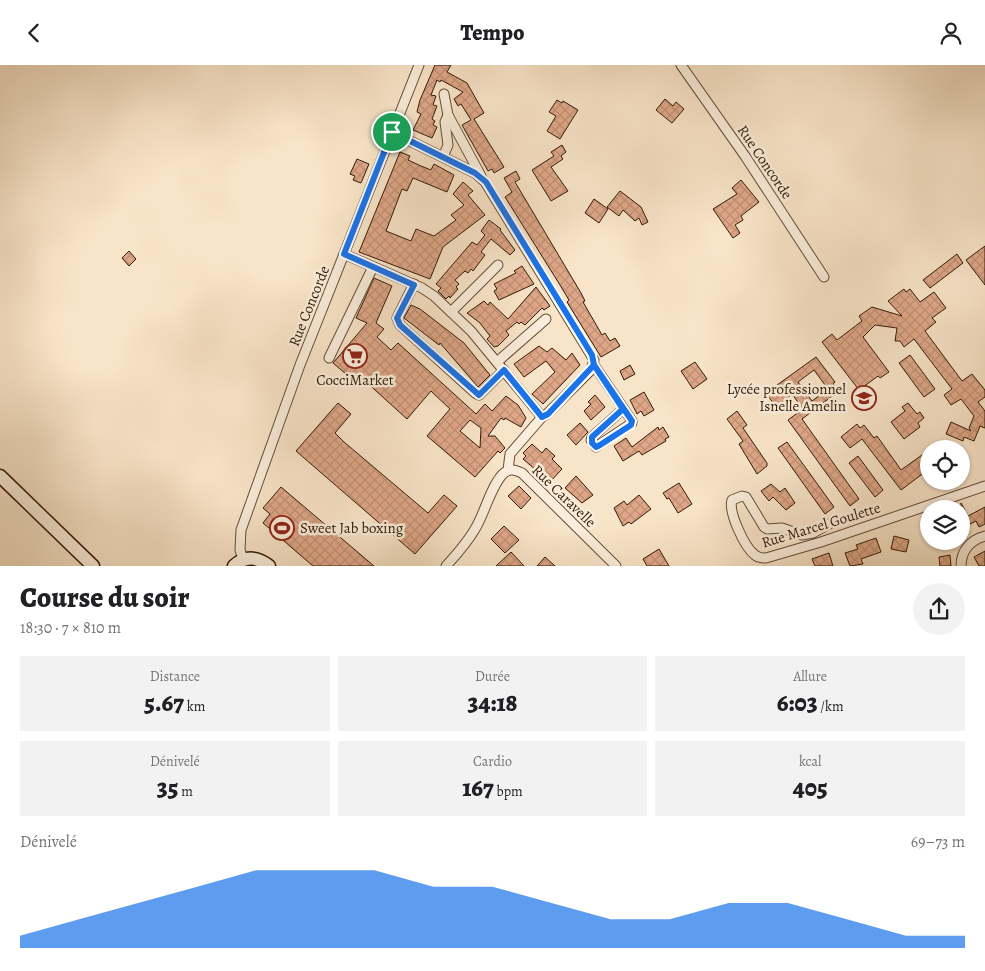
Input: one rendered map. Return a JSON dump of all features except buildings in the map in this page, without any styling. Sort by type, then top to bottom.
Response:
[{"type":"main road","points":[[0,476],[93,566]]},
{"type":"main road","points":[[239,563],[255,558],[270,566]]},
{"type":"street","name":"Rue Concorde","points":[[239,563],[241,530],[300,365],[419,65]]},
{"type":"street","name":"Rue Concorde","points":[[681,65],[745,156],[824,277]]},
{"type":"street","points":[[444,94],[448,115],[481,177],[592,355],[594,365],[632,421],[631,425],[596,447],[591,440],[592,437],[623,409]]},
{"type":"street","points":[[443,157],[448,145],[445,122],[448,115]]},
{"type":"street","points":[[392,132],[481,177]]},
{"type":"street","points":[[344,254],[414,285],[434,296],[496,361],[542,417]]},
{"type":"street","points":[[451,312],[498,265]]},
{"type":"street","points":[[329,358],[372,267]]},
{"type":"street","points":[[414,285],[397,318],[400,325],[479,395],[504,370]]},
{"type":"street","points":[[496,361],[546,319]]},
{"type":"street","points":[[508,470],[510,454],[542,417],[548,414],[594,365]]},
{"type":"street","name":"Rue Caravelle","points":[[446,566],[463,548],[476,529],[500,477],[508,470],[522,473],[616,566]]},
{"type":"street","name":"Rue Marcel Goulette","points":[[831,523],[812,533],[802,535],[782,528],[767,529],[764,527],[746,497],[736,497],[730,506],[737,527],[753,555],[759,558],[766,558],[821,542],[985,486]]},
{"type":"street","points":[[961,566],[963,553],[967,547],[985,536]]},
{"type":"place","name":"CocciMarket","points":[[355,356]]},
{"type":"place","name":"Lycée professionnel Isnelle Amelin","points":[[864,398]]},
{"type":"place","name":"Sweet Jab boxing","points":[[282,528]]},
{"type":"route","points":[[392,132],[344,254],[414,285],[397,318],[397,322],[479,395],[504,370],[542,417],[548,414],[594,365],[623,409],[592,437],[592,443],[596,447],[631,425],[632,421],[594,365],[592,355],[486,182],[475,173],[392,132]]}]
